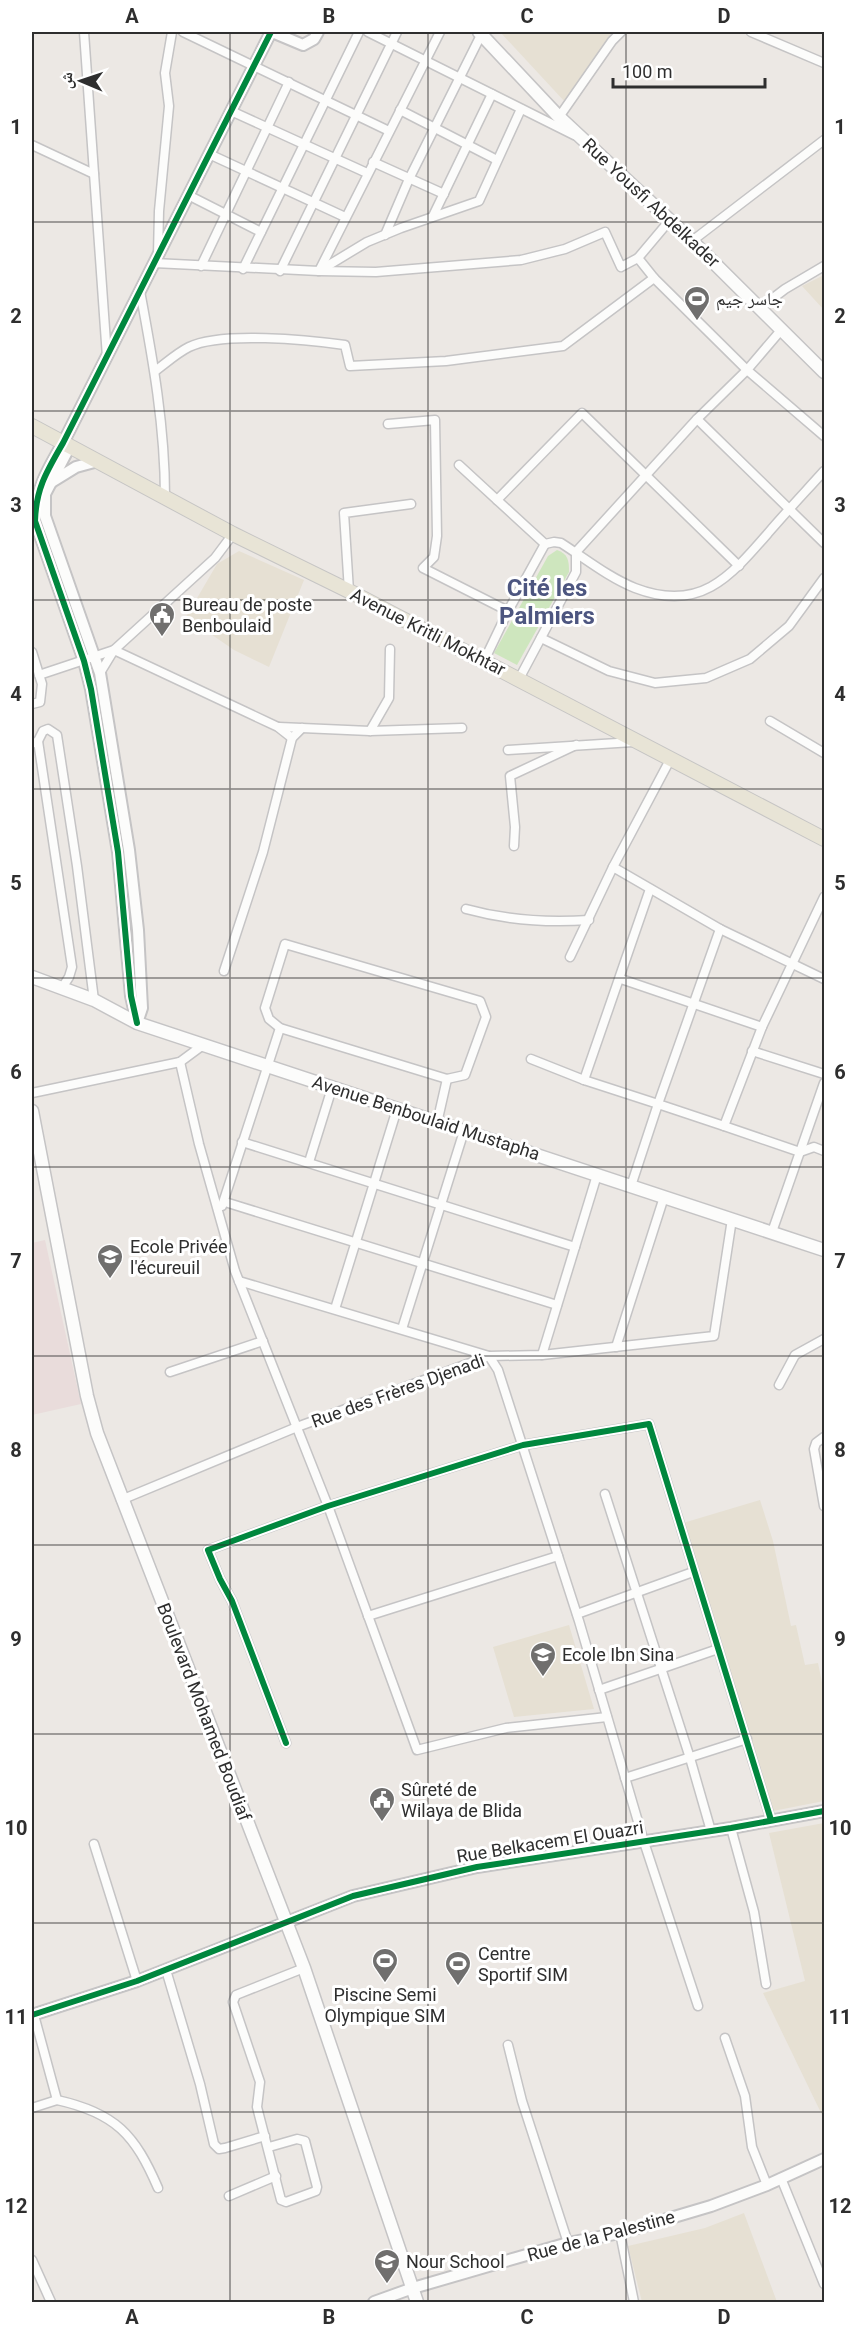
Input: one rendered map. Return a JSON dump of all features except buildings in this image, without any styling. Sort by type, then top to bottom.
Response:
[{"type":"main road","name":"Rue Yousfi Abdelkader","points":[[480,33],[560,117],[692,241],[825,372]]},
{"type":"main road","name":"Avenue Kritli Mokhtar","points":[[32,426],[233,534],[349,591],[825,839]]},
{"type":"main road","name":"Avenue Benboulaid Mustapha","points":[[32,977],[94,1000],[137,1023],[825,1250]]},
{"type":"main road","name":"Boulevard Mohamed Boudiaf","points":[[32,1111],[87,1396],[103,1450],[304,1968],[417,2302]]},
{"type":"street","points":[[84,32],[107,357]]},
{"type":"street","points":[[156,259],[169,106],[165,73],[172,32]]},
{"type":"street","points":[[183,32],[389,131]]},
{"type":"street","points":[[137,1023],[131,996],[118,852],[90,659],[45,516],[45,494],[107,357],[271,32],[303,45],[314,39],[318,32]]},
{"type":"street","points":[[243,269],[359,32]]},
{"type":"street","points":[[368,32],[586,141]]},
{"type":"street","points":[[280,271],[397,32]]},
{"type":"street","points":[[319,271],[440,32]]},
{"type":"street","points":[[560,117],[612,41],[621,32]]},
{"type":"street","points":[[751,32],[825,63]]},
{"type":"street","points":[[385,235],[409,179],[480,33]]},
{"type":"street","points":[[201,266],[289,82]]},
{"type":"street","points":[[433,216],[492,94]]},
{"type":"street","points":[[319,271],[367,242],[479,201],[521,109]]},
{"type":"street","points":[[400,110],[497,160]]},
{"type":"street","points":[[231,111],[368,173]]},
{"type":"street","points":[[692,241],[825,140]]},
{"type":"street","points":[[32,145],[94,174]]},
{"type":"street","points":[[209,154],[345,217]]},
{"type":"street","points":[[373,162],[444,195]]},
{"type":"street","points":[[188,195],[261,232]]},
{"type":"street","points":[[156,259],[201,266],[243,269],[376,272],[521,260],[565,249],[605,232],[621,267],[638,258],[670,220]]},
{"type":"street","points":[[638,258],[654,279],[747,370],[825,436]]},
{"type":"street","points":[[760,308],[785,288],[825,266]]},
{"type":"street","points":[[155,371],[189,346],[208,341],[307,339],[345,345],[350,366],[446,361],[563,346],[654,279]]},
{"type":"street","points":[[140,291],[155,371],[165,452],[165,497]]},
{"type":"street","points":[[519,679],[576,572],[576,552],[697,418],[747,370],[782,329]]},
{"type":"street","points":[[497,500],[582,413],[739,566]]},
{"type":"street","points":[[697,418],[825,543]]},
{"type":"street","points":[[388,424],[435,420],[436,536],[434,557],[423,568],[508,611]]},
{"type":"street","points":[[35,520],[36,500],[42,480],[66,445]]},
{"type":"street","points":[[49,483],[76,467],[98,461]]},
{"type":"street","points":[[459,465],[545,544]]},
{"type":"street","points":[[484,661],[508,611],[545,544],[561,543],[609,576],[636,588],[664,596],[692,595],[718,584],[739,566],[825,471]]},
{"type":"street","points":[[349,591],[344,513],[411,504]]},
{"type":"street","points":[[32,509],[90,659],[100,673],[129,850],[138,930],[142,1008],[137,1023]]},
{"type":"street","points":[[100,673],[114,650],[215,558],[233,534]]},
{"type":"street","points":[[541,638],[609,671],[643,680],[655,682],[706,678],[750,659],[789,626],[825,578]]},
{"type":"street","points":[[370,731],[389,698],[390,649]]},
{"type":"street","points":[[39,675],[114,650],[278,727],[292,738]]},
{"type":"street","points":[[32,652],[42,684],[40,702],[32,704]]},
{"type":"street","points":[[770,722],[825,753]]},
{"type":"street","points":[[278,727],[370,731],[462,728]]},
{"type":"street","points":[[224,971],[263,852],[292,738],[302,728]]},
{"type":"street","points":[[62,988],[72,967],[35,743],[43,731],[48,729],[57,735],[94,1000]]},
{"type":"street","points":[[507,750],[640,741]]},
{"type":"street","points":[[514,846],[515,827],[510,776],[576,745]]},
{"type":"street","points":[[570,957],[613,867],[671,758]]},
{"type":"street","points":[[613,867],[720,929],[825,979]]},
{"type":"street","points":[[584,1080],[621,980],[650,889]]},
{"type":"street","points":[[724,1126],[762,1027],[825,897]]},
{"type":"street","points":[[466,909],[496,917],[560,922],[589,920]]},
{"type":"street","points":[[631,1186],[720,929]]},
{"type":"street","points":[[288,944],[480,1001],[486,1017],[465,1075],[447,1078],[280,1028],[269,1019],[266,1008],[282,948],[288,944]]},
{"type":"street","points":[[621,980],[762,1027]]},
{"type":"street","points":[[218,1211],[225,1202],[266,1066],[280,1028]]},
{"type":"street","points":[[32,1093],[180,1062],[203,1045]]},
{"type":"street","points":[[752,1051],[825,1074]]},
{"type":"street","points":[[531,1059],[584,1080],[800,1152],[814,1147],[825,1151]]},
{"type":"street","points":[[180,1062],[199,1144],[239,1281],[328,1506],[417,1750],[506,1728],[607,1717]]},
{"type":"street","points":[[437,1123],[447,1078]]},
{"type":"street","points":[[772,1232],[825,1083]]},
{"type":"street","points":[[309,1162],[333,1088]]},
{"type":"street","points":[[335,1309],[354,1241],[397,1109]]},
{"type":"street","points":[[402,1329],[464,1131]]},
{"type":"street","points":[[242,1142],[575,1247]]},
{"type":"street","points":[[542,1355],[597,1175]]},
{"type":"street","points":[[616,1347],[664,1197]]},
{"type":"street","points":[[225,1202],[557,1305]]},
{"type":"street","name":"Rue des Frères Djenadi","points":[[121,1500],[297,1427],[489,1356],[542,1355],[714,1336],[732,1219]]},
{"type":"street","points":[[239,1281],[489,1356],[498,1370],[577,1614],[644,1842],[698,2006]]},
{"type":"street","points":[[779,1384],[795,1355],[825,1339]]},
{"type":"street","points":[[170,1372],[263,1341]]},
{"type":"street","points":[[286,1743],[232,1601],[208,1550],[328,1506],[523,1445],[649,1424],[771,1820]]},
{"type":"street","points":[[825,1437],[816,1443],[814,1449],[825,1506]]},
{"type":"street","points":[[605,1494],[635,1593],[662,1668],[711,1831]]},
{"type":"street","points":[[368,1616],[558,1556]]},
{"type":"street","points":[[577,1614],[693,1572]]},
{"type":"street","points":[[599,1690],[718,1649]]},
{"type":"street","points":[[625,1778],[747,1739]]},
{"type":"street","name":"Rue Belkacem El Ouazri","points":[[33,2015],[166,1970],[354,1896],[477,1867],[731,1828],[825,1811]]},
{"type":"street","points":[[731,1828],[754,1912],[766,1984]]},
{"type":"street","points":[[94,1844],[136,1981]]},
{"type":"street","points":[[268,2147],[297,2139],[305,2142],[317,2189],[315,2192],[283,2201],[280,2198],[257,2107],[260,2082],[232,1999],[236,1995],[304,1968]]},
{"type":"street","points":[[166,1970],[202,2091],[214,2144],[219,2149],[265,2136]]},
{"type":"street","points":[[33,2015],[57,2100]]},
{"type":"street","points":[[725,2038],[746,2096],[752,2147],[767,2185]]},
{"type":"street","points":[[508,2045],[522,2101],[568,2243]]},
{"type":"street","points":[[32,2108],[57,2100],[83,2106],[106,2117],[126,2133],[142,2153],[158,2188]]},
{"type":"street","name":"Rue de la Palestine","points":[[374,2302],[413,2288],[568,2243],[621,2233],[711,2206],[767,2185],[825,2159]]},
{"type":"street","points":[[229,2196],[276,2176]]},
{"type":"street","points":[[781,2178],[825,2284]]},
{"type":"street","points":[[621,2233],[634,2302]]},
{"type":"street","points":[[32,2260],[51,2302]]},
{"type":"shaded area","points":[[500,32],[612,32],[565,102]]},
{"type":"shaded area","points":[[824,275],[824,310],[802,286]]},
{"type":"shaded area","points":[[239,551],[304,580],[269,667],[234,650],[186,617],[217,564]]},
{"type":"shaded area","points":[[45,1240],[81,1404],[32,1415],[32,1243]]},
{"type":"shaded area","points":[[760,1500],[773,1541],[791,1626],[796,1625],[805,1665],[818,1663],[824,1692],[824,1801],[773,1811],[683,1523]]},
{"type":"shaded area","name":"Ecole Ibn Sina","points":[[569,1625],[594,1709],[514,1717],[493,1647]]},
{"type":"shaded area","points":[[824,1823],[824,2119],[763,1993],[805,1981],[769,1833]]},
{"type":"shaded area","points":[[744,2213],[777,2302],[642,2302],[628,2246],[705,2228]]},
{"type":"green space","points":[[557,550],[564,553],[567,558],[569,572],[517,665],[494,653],[548,556]]},
{"type":"cycle path","points":[[137,1023],[131,996],[118,852],[91,689],[84,661],[35,521],[36,509],[47,471],[271,32]]},
{"type":"cycle path","points":[[286,1743],[232,1601],[208,1550],[328,1506],[523,1445],[649,1424],[771,1820]]},
{"type":"cycle path","points":[[32,2015],[137,1981],[353,1896],[477,1867],[731,1828],[824,1811]]},
{"type":"place","name":"جاسر جيم","points":[[697,322]]},
{"type":"place","name":"Bureau de poste Benboulaid","points":[[162,638]]},
{"type":"place","name":"Ecole Privée l'écureuil","points":[[110,1280]]},
{"type":"place","name":"Ecole Ibn Sina","points":[[543,1678]]},
{"type":"place","name":"Sûreté de Wilaya de Blida","points":[[382,1823]]},
{"type":"place","name":"Piscine Semi Olympique SIM","points":[[385,1984]]},
{"type":"place","name":"Centre Sportif SIM","points":[[458,1987]]},
{"type":"place","name":"Nour School","points":[[387,2285]]},
{"type":"district","name":"Cité les Palmiers","points":[[547,602]]}]
